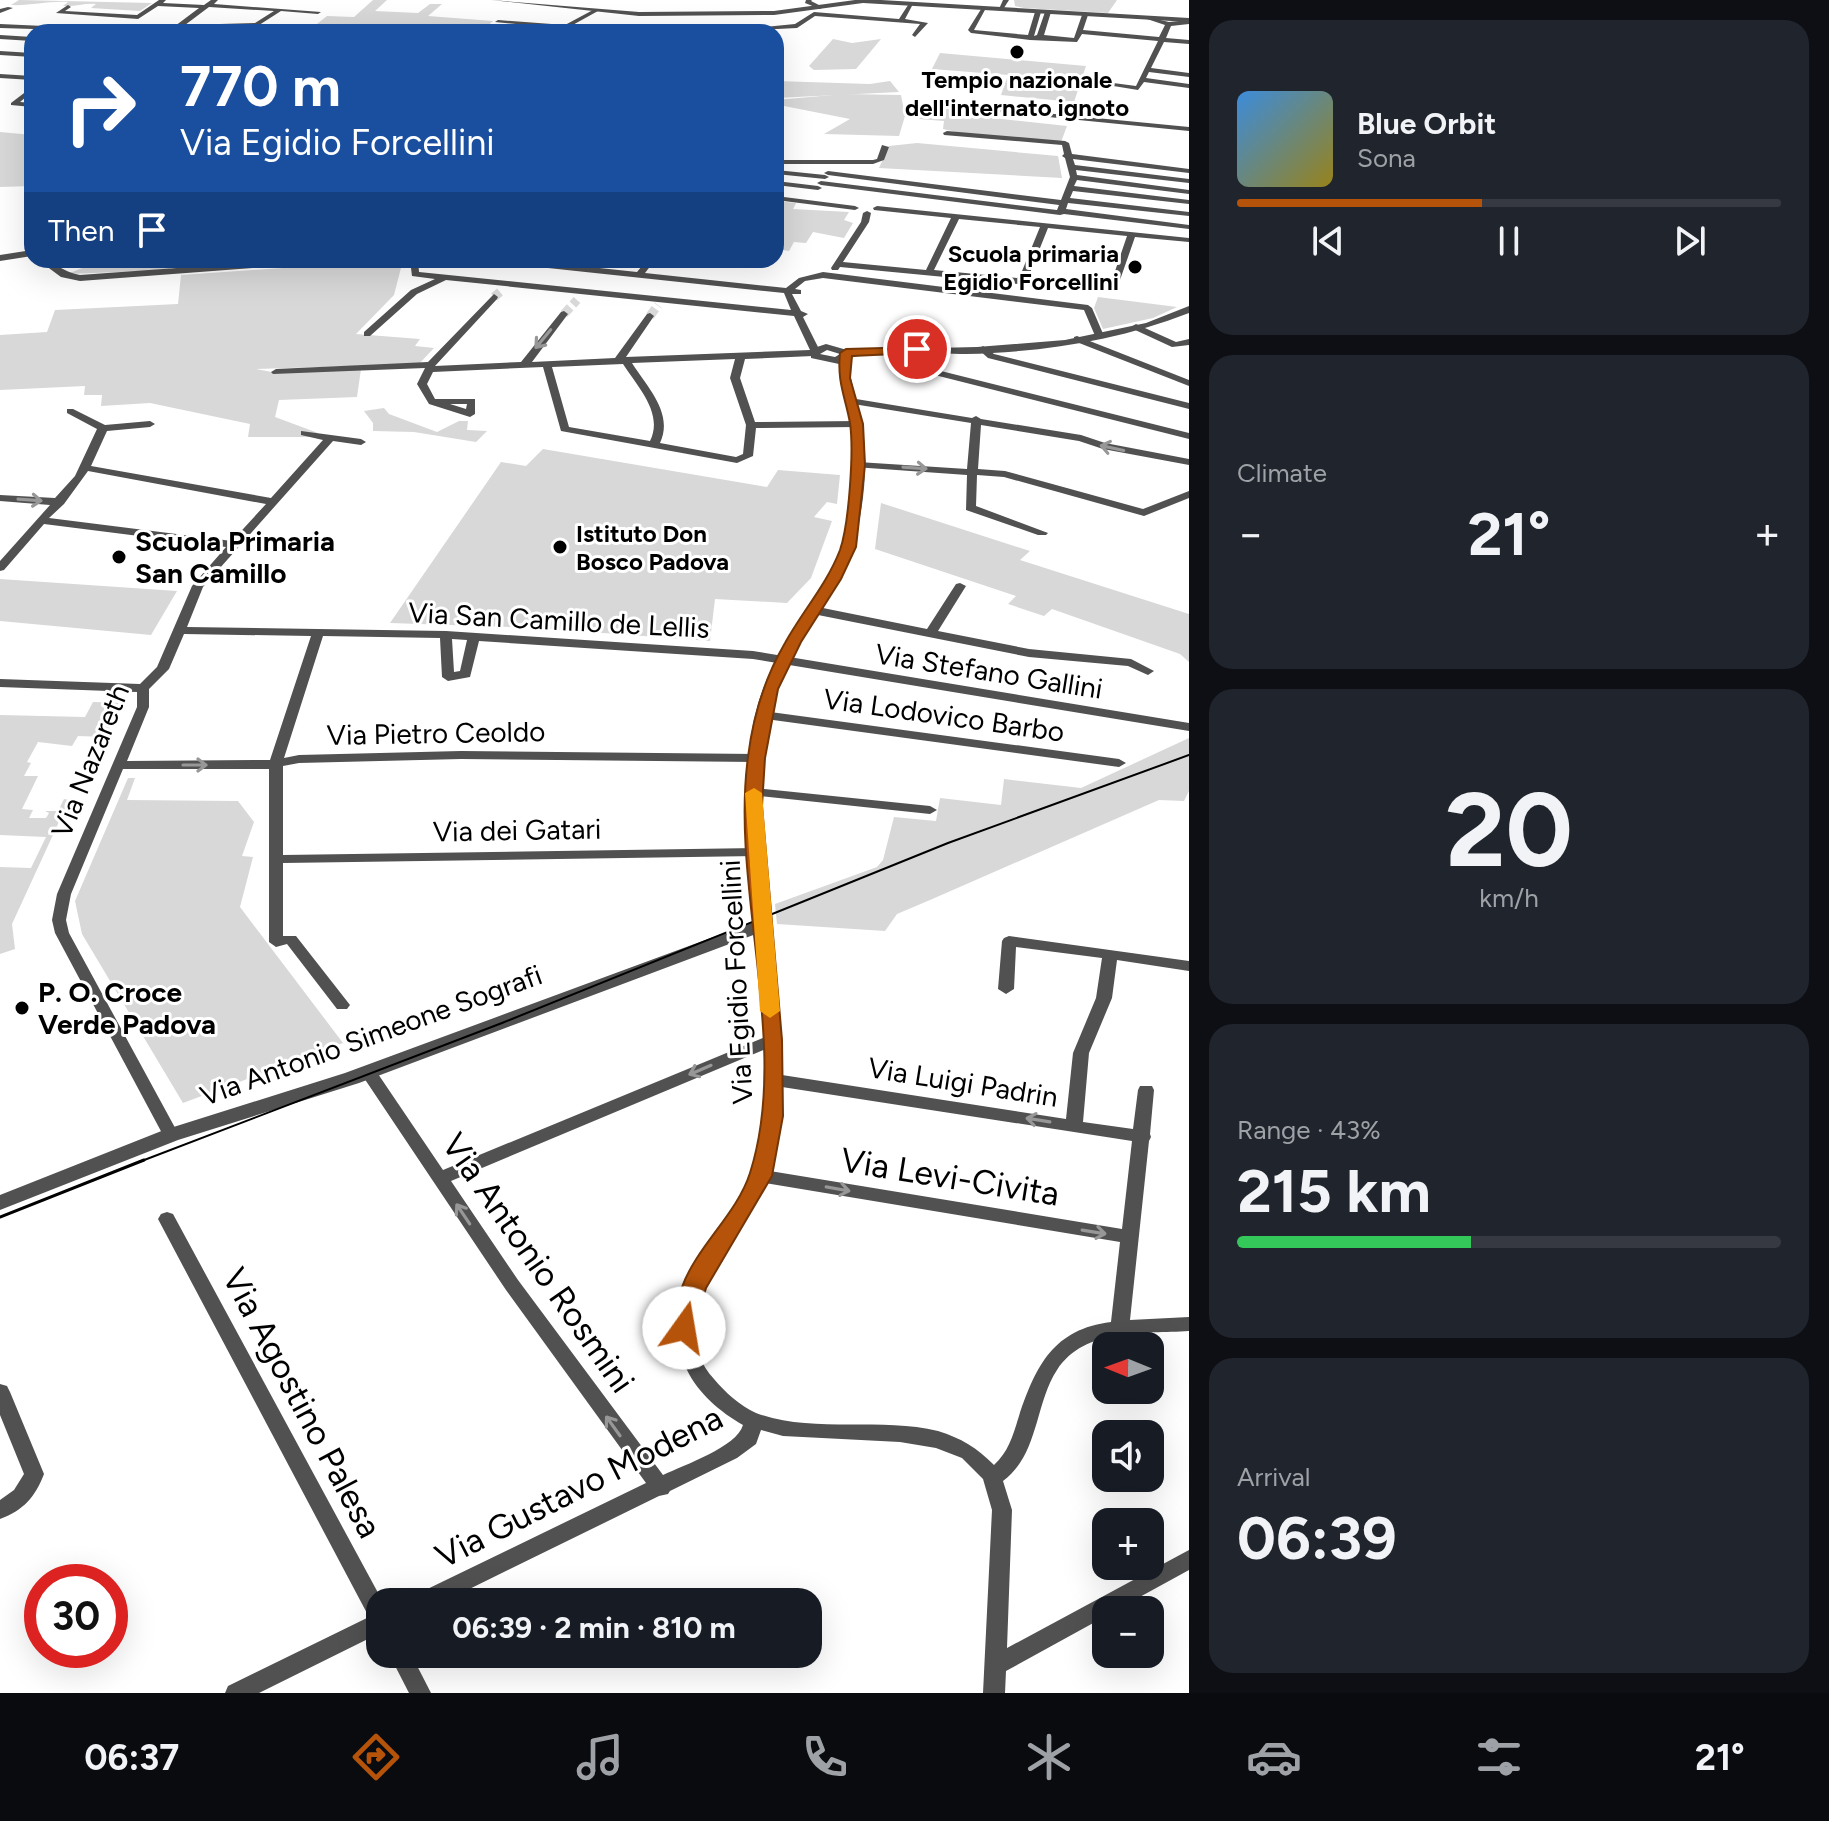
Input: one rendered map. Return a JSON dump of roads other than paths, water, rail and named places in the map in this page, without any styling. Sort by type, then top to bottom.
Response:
[{"type":"street","points":[[494,0],[595,11],[746,14],[820,7],[848,1],[983,8],[1003,3],[1038,12],[1189,21]]},
{"type":"street","points":[[872,0],[885,2]]},
{"type":"street","points":[[808,1],[820,7]]},
{"type":"street","points":[[68,7],[59,13],[138,17],[160,2],[318,12]]},
{"type":"street","points":[[183,24],[210,4]]},
{"type":"street","points":[[901,21],[910,4]]},
{"type":"street","points":[[0,11],[10,8]]},
{"type":"street","points":[[983,8],[972,31],[1029,37],[1077,40],[1085,15]]},
{"type":"street","points":[[258,24],[281,9]]},
{"type":"street","points":[[572,24],[595,11]]},
{"type":"street","points":[[1029,37],[1038,12]]},
{"type":"street","points":[[1040,37],[1048,12]]},
{"type":"street","points":[[784,27],[797,26],[814,14],[925,23],[915,35]]},
{"type":"street","points":[[1149,18],[1169,24],[1189,21]]},
{"type":"street","points":[[498,22],[526,24]]},
{"type":"street","points":[[1133,98],[1169,24]]},
{"type":"street","points":[[0,26],[24,27]]},
{"type":"street","points":[[1083,32],[1189,42]]},
{"type":"street","points":[[0,38],[24,39]]},
{"type":"street","points":[[0,53],[24,54]]},
{"type":"street","points":[[1148,70],[1189,75]]},
{"type":"street","points":[[0,73],[24,77]]},
{"type":"street","points":[[1098,83],[1189,86]]},
{"type":"street","points":[[24,95],[13,104],[24,105]]},
{"type":"street","points":[[981,109],[1189,129]]},
{"type":"street","points":[[838,264],[1022,280],[1062,207],[1074,177],[1066,156],[1066,146],[947,133]]},
{"type":"street","points":[[784,162],[877,162],[885,147]]},
{"type":"street","points":[[1066,156],[1189,171]]},
{"type":"street","points":[[810,201],[831,163]]},
{"type":"street","points":[[1071,167],[1189,181]]},
{"type":"street","points":[[784,173],[951,199],[1189,214]]},
{"type":"street","points":[[1074,177],[1189,192]]},
{"type":"street","points":[[784,182],[823,180],[957,186],[1062,207],[1189,227]]},
{"type":"street","points":[[943,213],[957,186]]},
{"type":"street","points":[[1070,188],[1189,202]]},
{"type":"street","points":[[784,199],[855,208],[867,213],[877,208]]},
{"type":"street","points":[[855,208],[866,205],[1189,239]]},
{"type":"street","points":[[585,268],[793,292],[838,264],[865,222],[867,213]]},
{"type":"street","points":[[929,272],[957,215]]},
{"type":"street","points":[[1116,280],[1132,234]]},
{"type":"street","points":[[0,258],[24,255]]},
{"type":"street","points":[[54,268],[64,275],[80,278],[213,268]]},
{"type":"street","points":[[415,268],[415,274],[510,284],[580,296],[800,314]]},
{"type":"street","points":[[639,275],[645,268]]},
{"type":"street","points":[[580,296],[600,271]]},
{"type":"street","points":[[823,275],[1088,308],[1099,336]]},
{"type":"street","points":[[367,334],[414,292],[445,277]]},
{"type":"street","points":[[432,402],[422,387],[430,367],[497,294],[510,284]]},
{"type":"street","points":[[793,292],[815,354],[844,378]]},
{"type":"street","points":[[622,360],[649,317],[654,316],[658,304]]},
{"type":"street","points":[[276,372],[741,355],[815,354],[836,361],[846,355],[893,350],[983,349],[1099,336],[1169,319],[1189,309]]},
{"type":"street","points":[[525,364],[564,314]]},
{"type":"street","points":[[800,314],[815,338],[846,355]]},
{"type":"street","points":[[1136,327],[1175,345],[1189,342]]},
{"type":"street","points":[[1077,339],[1189,383]]},
{"type":"street","points":[[815,354],[830,347]]},
{"type":"street","points":[[983,349],[991,356],[1189,406]]},
{"type":"street","points":[[893,350],[900,363],[910,366],[1189,436]]},
{"type":"street","points":[[547,364],[565,429],[741,459],[748,456],[751,425],[735,378],[741,355]]},
{"type":"street","name":"Via Egidio Forcellini","points":[[846,355],[844,378],[856,424],[858,465],[848,547],[834,579],[783,661],[770,689],[756,758],[757,852],[775,1080],[773,1116],[761,1176],[694,1287],[684,1328],[690,1361],[700,1376],[724,1402],[754,1420],[808,1430],[905,1433],[956,1446],[978,1459],[994,1476]]},
{"type":"street","points":[[622,360],[647,390],[659,425],[653,446]]},
{"type":"street","points":[[850,401],[976,419],[1189,462]]},
{"type":"street","points":[[70,411],[103,428],[150,424]]},
{"type":"street","points":[[976,419],[970,508],[1042,533]]},
{"type":"street","points":[[751,425],[856,424]]},
{"type":"street","points":[[0,568],[44,521],[86,468],[103,428]]},
{"type":"street","points":[[305,433],[361,442]]},
{"type":"street","name":"Via Nazareth","points":[[171,1135],[62,933],[59,920],[64,894],[143,707],[143,688],[163,669],[198,586],[330,438]]},
{"type":"street","points":[[858,465],[1021,477],[1144,513],[1189,494]]},
{"type":"street","points":[[86,468],[275,502]]},
{"type":"street","points":[[0,498],[60,502]]},
{"type":"street","points":[[44,521],[235,545]]},
{"type":"street","points":[[931,633],[960,586]]},
{"type":"street","points":[[813,610],[1029,653],[1131,663],[1148,671]]},
{"type":"street","name":"Via San Camillo de Lellis","points":[[180,630],[446,635],[753,655],[783,661]]},
{"type":"street","points":[[317,632],[276,763],[276,942],[291,939],[342,1005]]},
{"type":"street","name":"Via San Camillo de Lellis","points":[[446,635],[448,677],[466,674],[474,637]]},
{"type":"street","name":"Via Stefano Gallini","points":[[783,661],[1189,727]]},
{"type":"street","points":[[0,683],[143,688]]},
{"type":"street","name":"Via Lodovico Barbo","points":[[763,715],[1119,763]]},
{"type":"street","name":"Via Pietro Ceoldo","points":[[117,765],[276,763],[461,755],[756,758]]},
{"type":"street","points":[[754,792],[930,810]]},
{"type":"street","name":"Via dei Gatari","points":[[277,859],[757,852]]},
{"type":"street","name":"Via Antonio Simeone Sografi","points":[[0,1203],[171,1135],[368,1072],[763,925]]},
{"type":"street","points":[[1006,989],[1009,941],[1189,966]]},
{"type":"street","points":[[1074,1126],[1081,1053],[1104,998],[1110,954]]},
{"type":"street","points":[[439,1179],[772,1040]]},
{"type":"street","name":"Via Antonio Rosmini","points":[[368,1072],[439,1179],[608,1419],[661,1488]]},
{"type":"street","name":"Via Luigi Padrin","points":[[775,1080],[1143,1137]]},
{"type":"street","points":[[1120,1328],[1146,1090]]},
{"type":"street","name":"Via Levi-Civita","points":[[761,1176],[1129,1237]]},
{"type":"street","name":"Via Agostino Palesa","points":[[167,1219],[366,1593]]},
{"type":"street","points":[[994,1693],[1002,1510],[1000,1488],[994,1476],[1006,1468],[1020,1450],[1036,1387],[1056,1353],[1084,1335],[1120,1328],[1189,1324]]},
{"type":"street","points":[[0,1392],[34,1474],[28,1490],[17,1502],[0,1510]]},
{"type":"street","name":"Via Gustavo Modena","points":[[451,1588],[661,1488],[742,1445],[752,1430],[754,1420]]},
{"type":"street","points":[[996,1665],[1189,1559]]},
{"type":"street","points":[[236,1693],[366,1626]]},
{"type":"street","points":[[407,1668],[420,1693]]},
{"type":"tunnel","points":[[494,297],[500,292]]},
{"type":"tunnel","points":[[564,314],[577,300]]},
{"type":"tunnel","points":[[650,316],[658,305]]},
{"type":"tram line","points":[[139,1162],[502,1023],[948,843],[1189,755]]},
{"type":"tram line","points":[[0,1217],[144,1160]]},
{"type":"place","name":"Tempio nazionale dell'internato ignoto","points":[[1017,52]]},
{"type":"place","name":"Scuola primaria Egidio Forcellini","points":[[1135,267]]},
{"type":"place","name":"Istituto Don Bosco Padova","points":[[560,547]]},
{"type":"place","name":"Scuola Primaria San Camillo","points":[[119,557]]},
{"type":"place","name":"P. O. Croce Verde Padova","points":[[22,1008]]}]
